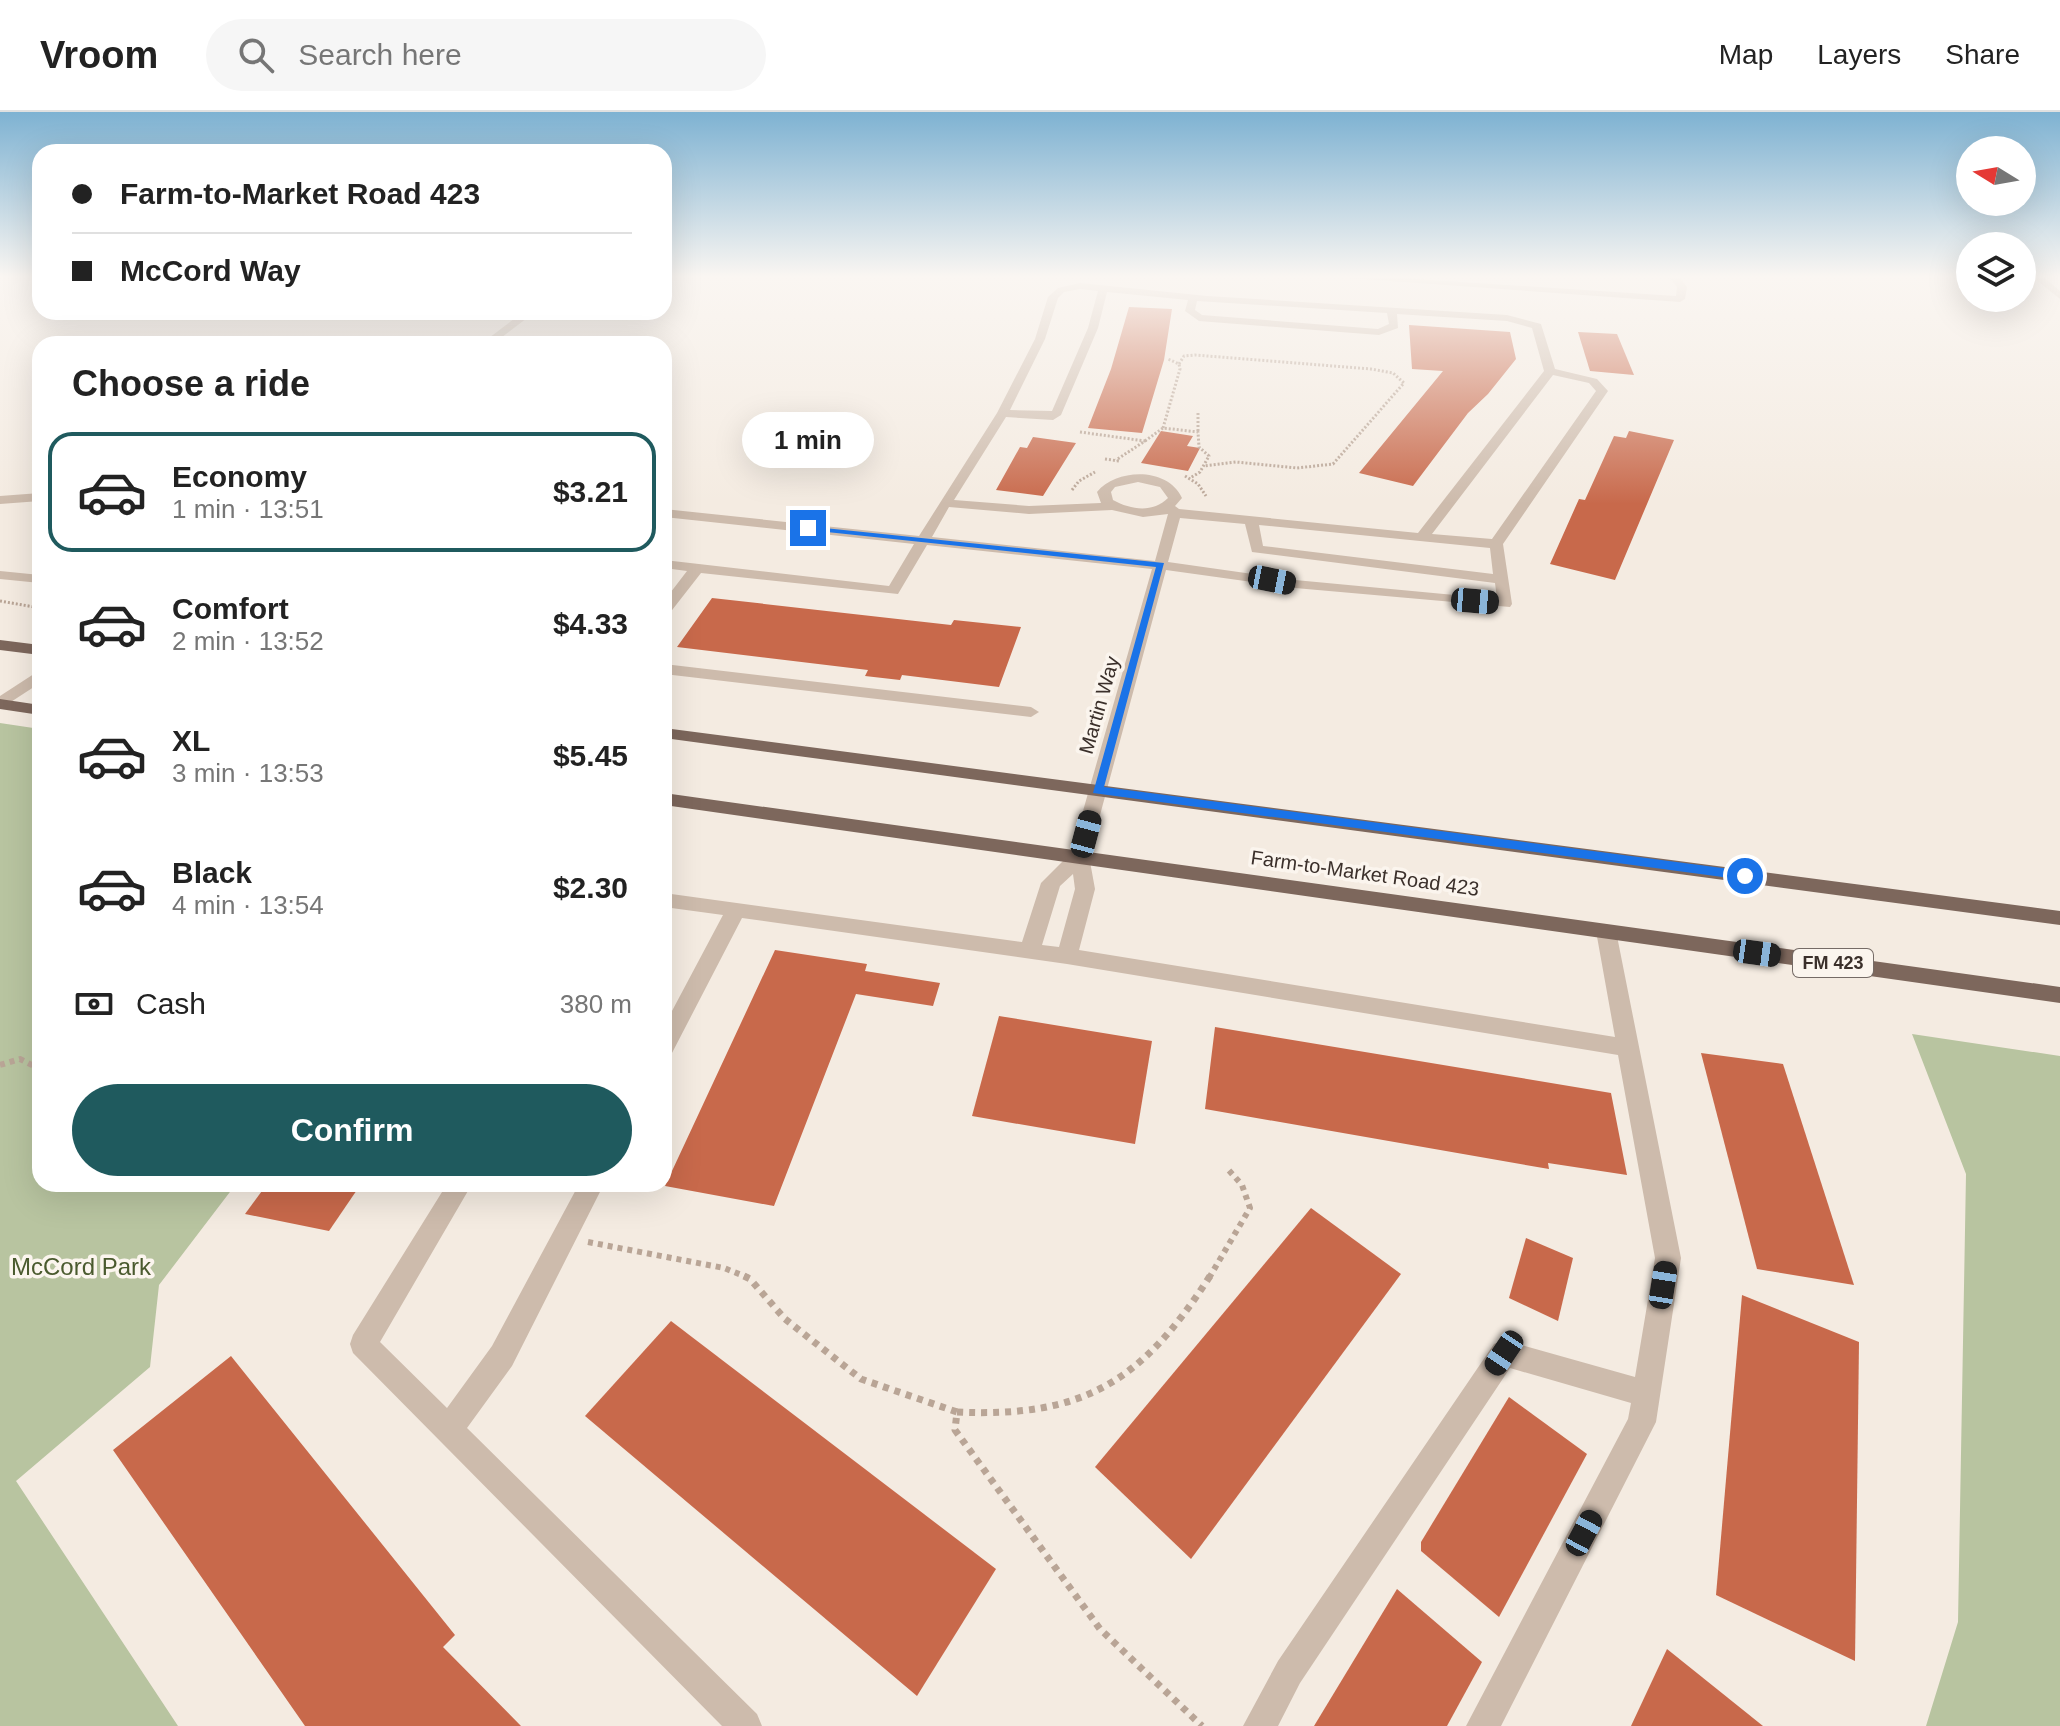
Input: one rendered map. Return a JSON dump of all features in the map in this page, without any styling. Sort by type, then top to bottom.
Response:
[{"type":"main road","points":[[0,645],[32,649]]},
{"type":"main road","points":[[0,704],[32,709]]},
{"type":"main road","points":[[672,734],[2060,918]]},
{"type":"main road","name":"Farm-to-Market Road 423","points":[[672,800],[2060,995]]},
{"type":"street","points":[[672,565],[893,591],[1003,413],[1033,353]]},
{"type":"street","points":[[1003,413],[1053,416],[1057,413],[1082,353]]},
{"type":"street","points":[[1545,353],[1550,371]]},
{"type":"street","points":[[1422,537],[1550,371]]},
{"type":"street","points":[[672,514],[1161,565],[1295,584],[1505,604],[1496,544],[1602,391],[1593,381],[1550,371]]},
{"type":"street","points":[[1113,506],[1104,497],[1106,488],[1119,481],[1138,478],[1157,481],[1171,488],[1175,498],[1172,510]]},
{"type":"street","points":[[0,500],[32,498]]},
{"type":"street","points":[[945,503],[1019,511],[1072,512],[1113,506],[1141,513],[1172,510],[1496,544]]},
{"type":"street","name":"Martin Way","points":[[1080,856],[1161,565],[1172,510]]},
{"type":"street","points":[[1251,520],[1257,549],[1501,579]]},
{"type":"street","points":[[672,601],[697,568]]},
{"type":"street","points":[[0,575],[32,578]]},
{"type":"street","points":[[672,670],[1031,712]]},
{"type":"street","points":[[0,704],[32,681]]},
{"type":"street","points":[[1030,950],[1051,883],[1080,856]]},
{"type":"street","points":[[1067,956],[1085,889],[1080,856]]},
{"type":"street","points":[[672,901],[1030,950],[1628,1048]]},
{"type":"street","points":[[672,1032],[736,910]]},
{"type":"street","points":[[1483,1726],[1642,1422],[1668,1258],[1606,931]]},
{"type":"street","points":[[455,1192],[363,1344],[745,1726]]},
{"type":"street","points":[[447,1431],[502,1356],[588,1192]]},
{"type":"street","points":[[1260,1726],[1289,1672],[1504,1353],[1646,1394]]},
{"type":"path","points":[[1116,460],[1163,428],[1178,378],[1179,364],[1184,356],[1371,369],[1393,373],[1404,383],[1333,464],[1309,467],[1231,462],[1215,467],[1204,466]]},
{"type":"path","points":[[1168,359],[1179,364]]},
{"type":"path","points":[[1190,478],[1204,466],[1209,456],[1199,447],[1198,413]]},
{"type":"path","points":[[1163,428],[1198,432]]},
{"type":"path","points":[[1080,432],[1145,441]]},
{"type":"path","points":[[0,601],[32,607]]},
{"type":"path","points":[[0,1065],[20,1059],[32,1065]]},
{"type":"path","points":[[564,1237],[724,1268],[750,1279],[785,1319],[861,1379],[957,1412],[995,1415],[1068,1404],[1103,1390],[1148,1354],[1221,1263],[1250,1208],[1242,1185],[1226,1167]]},
{"type":"path","points":[[957,1412],[955,1430],[1100,1629],[1202,1726]]},
{"type":"green space","name":"McCord Park","points":[[0,723],[32,728],[32,1192],[230,1192],[159,1285],[150,1367],[16,1481],[178,1726],[0,1726]]},
{"type":"green space","points":[[1912,1034],[2060,1056],[2060,1726],[1926,1726],[1958,1622],[1966,1174]]},
{"type":"building","points":[[1116,353],[1165,353],[1142,433],[1088,428]]},
{"type":"building","points":[[1411,353],[1515,353],[1516,359],[1468,413],[1413,486],[1359,473],[1443,371],[1412,369]]},
{"type":"building","points":[[1585,353],[1625,353],[1634,375],[1590,371]]},
{"type":"building","points":[[1161,431],[1193,436],[1187,446],[1200,448],[1188,471],[1141,463]]},
{"type":"building","points":[[1629,431],[1674,440],[1615,580],[1550,564],[1579,499],[1585,500],[1614,436],[1626,438]]},
{"type":"building","points":[[1033,437],[1076,443],[1043,496],[996,490],[1020,447],[1027,448]]},
{"type":"building","points":[[712,598],[951,625],[954,620],[1021,627],[999,687],[902,675],[900,680],[865,676],[868,670],[677,647]]},
{"type":"building","points":[[775,950],[867,964],[865,971],[940,983],[933,1006],[856,994],[774,1206],[672,1187],[672,1171]]},
{"type":"building","points":[[999,1016],[1152,1041],[1135,1144],[972,1116]]},
{"type":"building","points":[[1215,1027],[1611,1093],[1627,1175],[1548,1163],[1549,1169],[1205,1109]]},
{"type":"building","points":[[1701,1053],[1783,1064],[1854,1285],[1757,1269]]},
{"type":"building","points":[[261,1192],[356,1192],[329,1231],[245,1214]]},
{"type":"building","points":[[1311,1208],[1401,1274],[1191,1559],[1095,1467]]},
{"type":"building","points":[[1526,1238],[1573,1258],[1558,1321],[1509,1298]]},
{"type":"building","points":[[1742,1295],[1859,1342],[1855,1661],[1716,1595]]},
{"type":"building","points":[[671,1321],[996,1569],[917,1696],[585,1416]]},
{"type":"building","points":[[231,1356],[455,1635],[443,1647],[521,1726],[305,1726],[113,1450]]},
{"type":"building","points":[[1509,1397],[1587,1454],[1499,1617],[1421,1551],[1421,1542]]},
{"type":"building","points":[[1397,1589],[1482,1662],[1447,1726],[1314,1726]]},
{"type":"building","points":[[1667,1649],[1763,1726],[1631,1726]]},
{"type":"route","points":[[808,528],[1161,565],[1097,790],[1745,876]]}]
